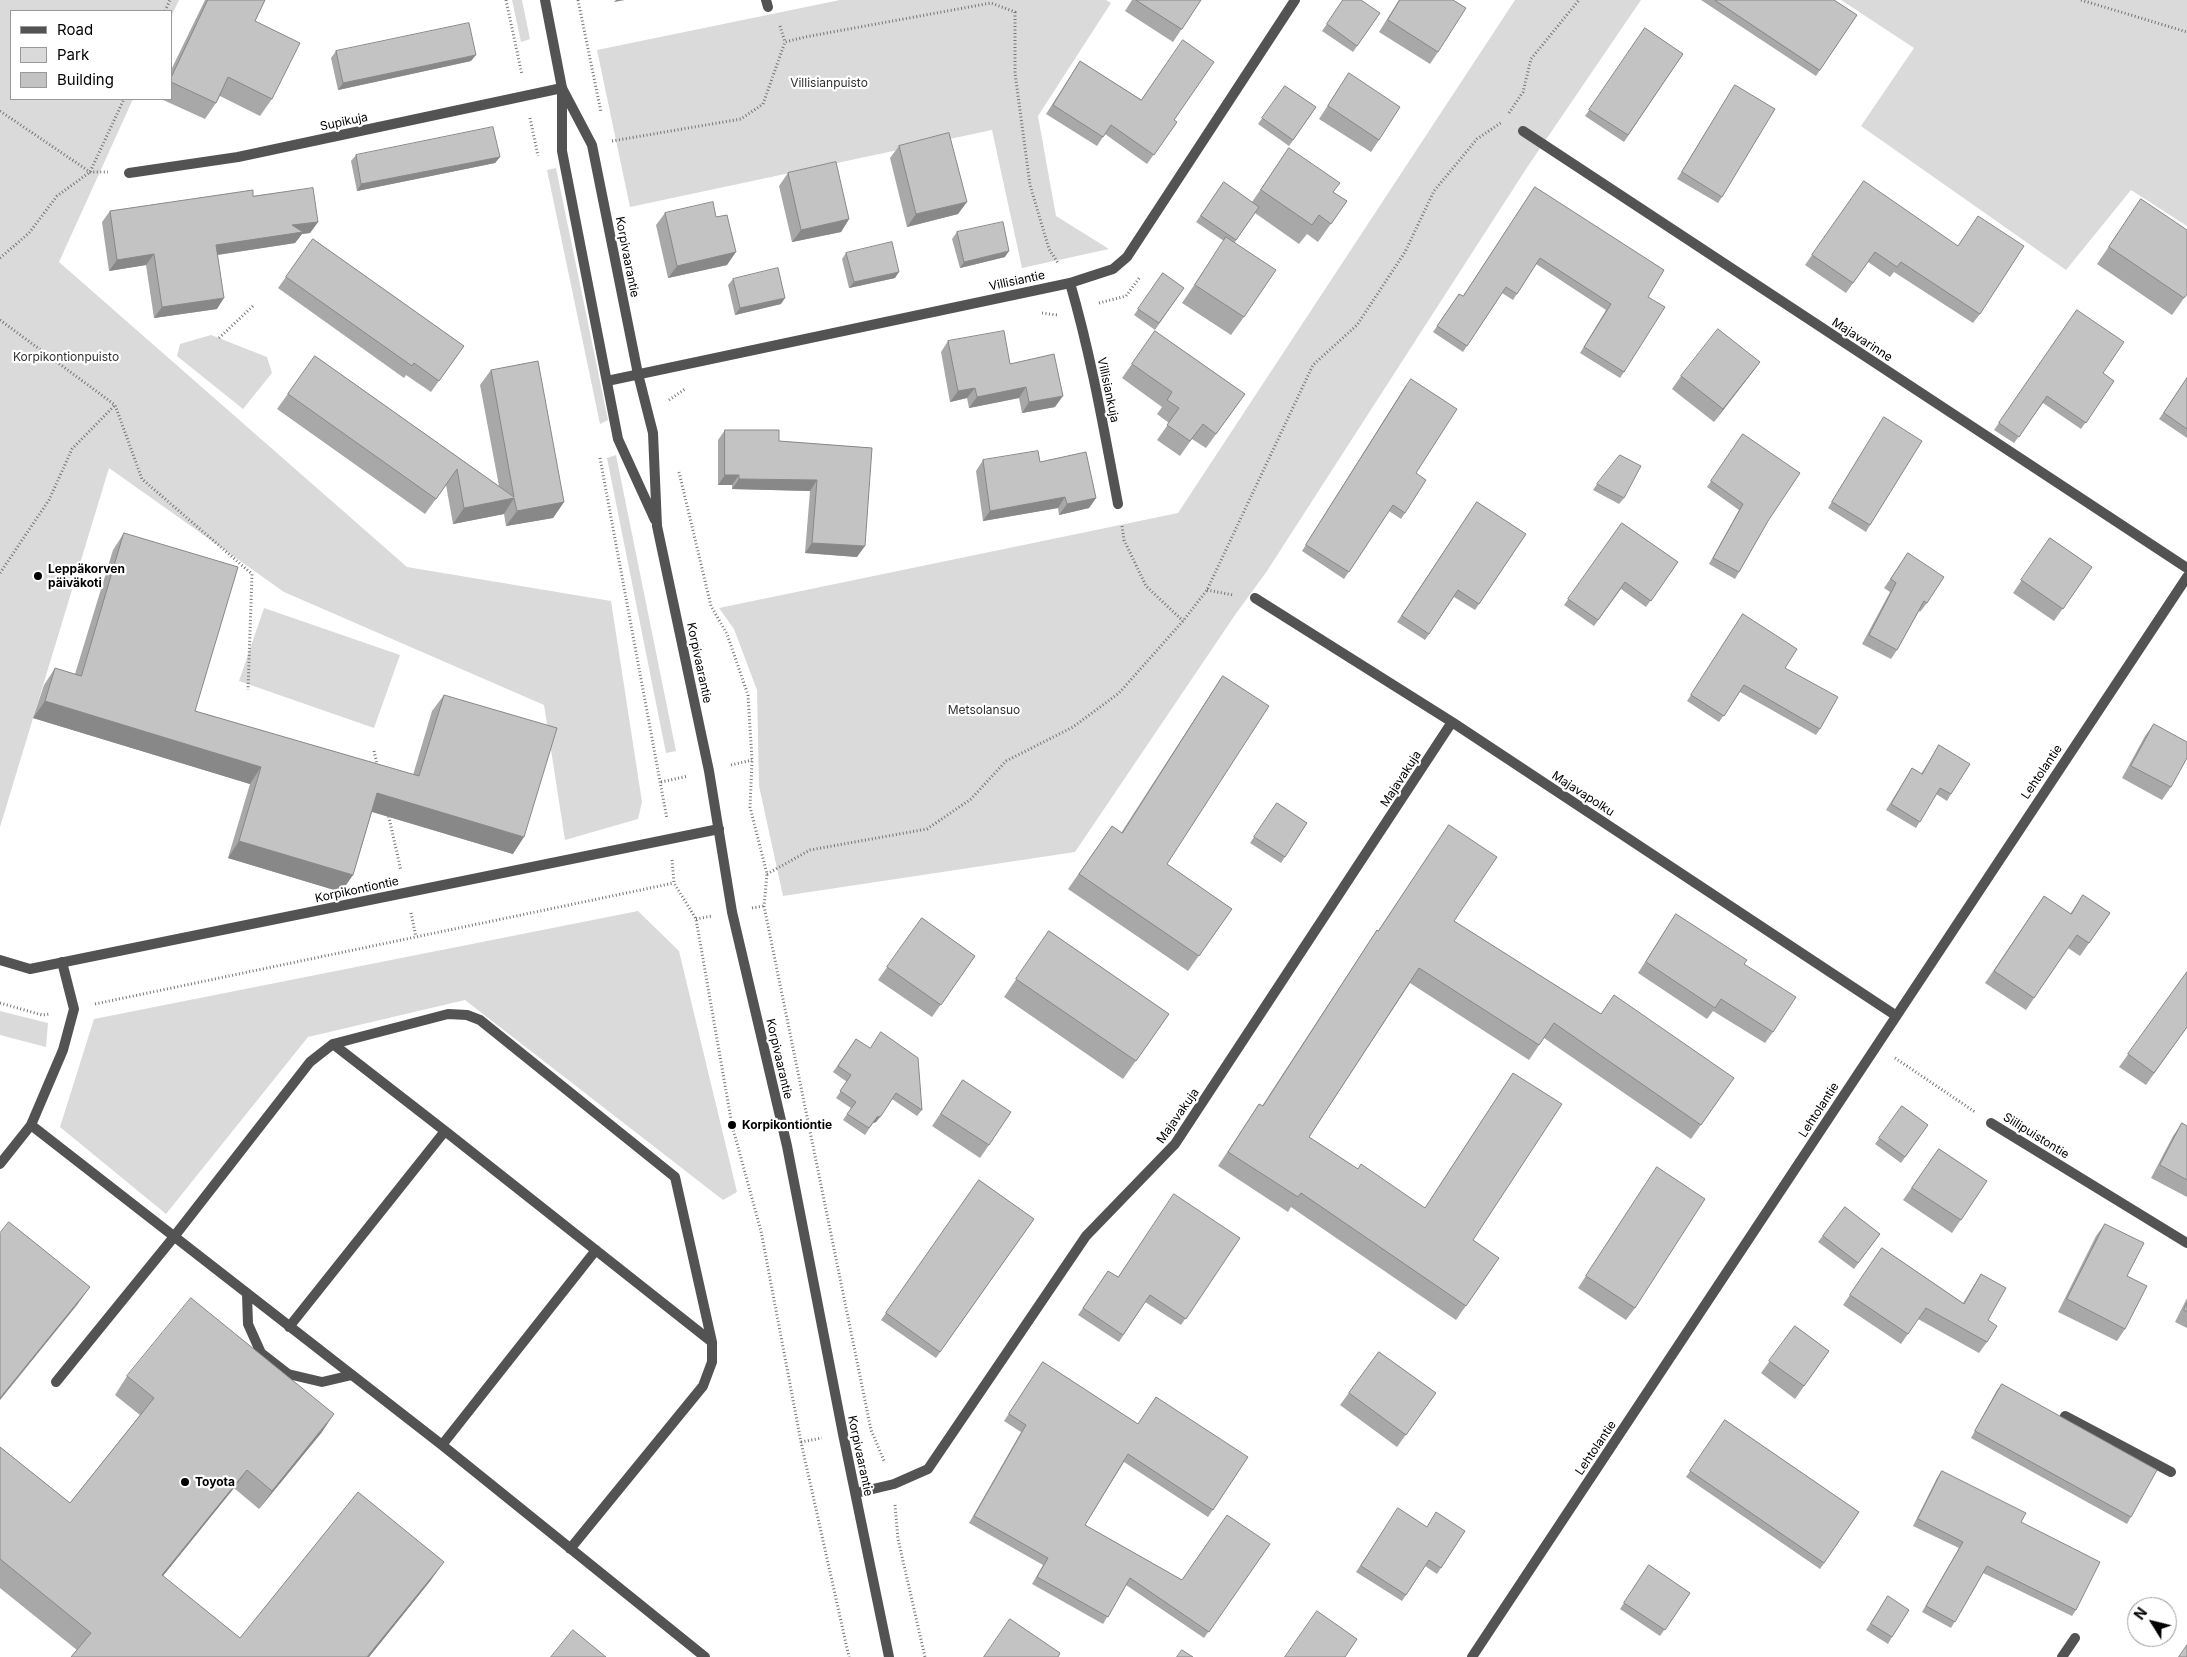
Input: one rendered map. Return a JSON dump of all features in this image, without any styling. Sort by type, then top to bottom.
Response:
[{"type":"street","name":"Korpivaarantie","points":[[545,0],[562,88],[562,151],[618,439],[657,526]]},
{"type":"street","name":"Villisiantie","points":[[607,381],[1070,283],[1113,269],[1127,257],[1295,0]]},
{"type":"street","name":"Korpivaarantie","points":[[562,88],[592,145],[638,374],[653,433],[657,526],[709,771],[732,912],[787,1146],[889,1657]]},
{"type":"street","name":"Supikuja","points":[[129,173],[238,158],[562,88]]},
{"type":"street","name":"Majavarinne","points":[[1523,131],[2187,568]]},
{"type":"street","name":"Villisiankuja","points":[[1070,283],[1078,310],[1118,504]]},
{"type":"street","name":"Lehtolantie","points":[[1472,1657],[2187,577]]},
{"type":"street","name":"Majavapolku","points":[[1255,598],[1452,722],[1896,1015]]},
{"type":"street","name":"Majavakuja","points":[[856,1493],[894,1484],[928,1469],[1086,1236],[1176,1144],[1452,722]]},
{"type":"street","name":"Korpikontiontie","points":[[0,960],[30,968],[719,829]]},
{"type":"street","points":[[0,1164],[31,1125],[63,1050],[74,1009],[62,962]]},
{"type":"street","points":[[56,1382],[173,1238],[310,1062],[333,1044],[448,1014],[467,1014],[480,1020],[675,1177],[712,1342],[712,1362],[703,1386],[570,1549]]},
{"type":"street","points":[[333,1044],[712,1342]]},
{"type":"street","name":"Siilipuistontie","points":[[1992,1124],[2187,1243]]},
{"type":"street","points":[[31,1125],[173,1238],[442,1445],[705,1657]]},
{"type":"street","points":[[290,1327],[445,1131]]},
{"type":"street","points":[[442,1445],[596,1250]]},
{"type":"street","points":[[247,1294],[248,1324],[261,1353],[288,1374],[322,1382],[352,1376]]},
{"type":"street","points":[[2065,1416],[2171,1472]]},
{"type":"street","points":[[2062,1657],[2075,1638]]},
{"type":"path","points":[[578,0],[602,114]]},
{"type":"path","points":[[767,874],[810,850],[928,829],[971,799],[1006,761],[1073,727],[1120,694],[1184,621],[1207,590],[1313,365],[1357,325],[1405,252],[1434,191],[1477,140],[1504,121],[1523,92],[1531,59],[1579,0]]},
{"type":"path","points":[[2081,0],[2187,32]]},
{"type":"path","points":[[608,142],[741,119],[764,104],[785,42],[991,2],[1015,12],[1015,73],[1030,185],[1049,249],[1070,283]]},
{"type":"path","points":[[0,258],[29,233],[57,196],[90,172],[124,100]]},
{"type":"path","points":[[0,111],[90,172]]},
{"type":"path","points":[[1037,312],[1055,316],[1126,296],[1144,272]]},
{"type":"path","points":[[218,338],[253,306]]},
{"type":"path","points":[[0,320],[115,406],[142,479],[252,574],[248,690]]},
{"type":"path","points":[[661,369],[669,400],[669,410]]},
{"type":"path","points":[[669,400],[688,387]]},
{"type":"path","points":[[0,573],[49,500],[72,450],[115,406]]},
{"type":"path","points":[[678,467],[711,606],[727,634],[748,695],[752,760],[750,808],[767,874],[764,906],[872,1430],[894,1484],[898,1539],[925,1657]]},
{"type":"path","points":[[1118,504],[1124,540],[1146,586],[1184,621]]},
{"type":"path","points":[[1207,590],[1229,594]]},
{"type":"path","points":[[374,750],[378,770]]},
{"type":"path","points":[[387,807],[416,937]]},
{"type":"path","points":[[0,1003],[42,1015],[674,883]]},
{"type":"path","name":"Siilipuistontie","points":[[1876,1046],[1992,1124]]},
{"type":"green space","name":"Korpikontionpuisto","points":[[0,0],[179,0],[172,15],[172,10],[10,10],[10,100],[133,100],[59,262],[407,567],[611,601],[642,802],[638,819],[565,840],[544,705],[284,592],[109,468],[0,827]]},
{"type":"green space","points":[[512,0],[522,0],[530,39],[521,42]]},
{"type":"green space","name":"Villisianpuisto","points":[[840,0],[1106,0],[1111,3],[1038,116],[1056,216],[1109,249],[1022,268],[992,130],[630,207],[597,50]]},
{"type":"green space","name":"Metsolansuo","points":[[1515,0],[1641,0],[1528,166],[1267,571],[1235,615],[1075,852],[783,896],[759,786],[757,690],[734,629],[719,608],[1178,513]]},
{"type":"green space","points":[[1841,0],[2187,0],[2187,226],[2131,190],[2066,270],[1861,126],[1914,48]]},
{"type":"green space","points":[[556,168],[608,420],[600,424],[547,170]]},
{"type":"green space","points":[[211,335],[267,357],[272,373],[243,409],[177,356],[180,344]]},
{"type":"green space","points":[[616,455],[676,751],[666,753],[607,458]]},
{"type":"green space","points":[[264,608],[400,655],[374,728],[239,681]]},
{"type":"green space","points":[[638,911],[679,951],[737,1192],[723,1200],[465,1000],[308,1037],[166,1214],[60,1127],[94,1019]]},
{"type":"green space","points":[[0,1011],[48,1023],[46,1047],[0,1035]]},
{"type":"building","points":[[208,0],[265,0],[255,21],[300,43],[272,99],[228,77],[216,103],[172,82],[172,76]]},
{"type":"building","points":[[1136,0],[1201,0],[1182,29]]},
{"type":"building","points":[[1343,0],[1361,0],[1380,13],[1357,46],[1327,24]]},
{"type":"building","points":[[1400,0],[1453,0],[1466,8],[1438,52],[1388,20]]},
{"type":"building","points":[[1715,0],[1834,0],[1857,15],[1820,70]]},
{"type":"building","points":[[469,23],[476,55],[343,83],[336,51]]},
{"type":"building","points":[[1645,28],[1683,54],[1628,135],[1589,110]]},
{"type":"building","points":[[1183,40],[1214,62],[1174,120],[1177,122],[1154,155],[1111,125],[1103,137],[1053,105],[1080,61],[1141,100]]},
{"type":"building","points":[[1349,73],[1400,107],[1379,140],[1328,106]]},
{"type":"building","points":[[1735,85],[1775,109],[1722,197],[1682,172]]},
{"type":"building","points":[[1285,86],[1316,107],[1293,140],[1262,118]]},
{"type":"building","points":[[493,127],[500,157],[361,184],[356,155]]},
{"type":"building","points":[[949,133],[967,202],[916,214],[899,146]]},
{"type":"building","points":[[1289,148],[1340,183],[1333,192],[1347,201],[1331,224],[1319,215],[1312,225],[1261,190]]},
{"type":"building","points":[[836,162],[849,219],[801,230],[788,173]]},
{"type":"building","points":[[1864,181],[1958,246],[1978,216],[2024,246],[1980,314],[1901,262],[1897,267],[1875,252],[1853,283],[1812,255]]},
{"type":"building","points":[[1224,182],[1259,207],[1236,240],[1201,216]]},
{"type":"building","points":[[1535,187],[1664,270],[1648,297],[1665,307],[1624,372],[1584,347],[1611,304],[1540,258],[1517,294],[1506,287],[1467,346],[1437,326],[1459,294],[1463,296]]},
{"type":"building","points":[[313,188],[318,222],[292,225],[303,232],[216,245],[224,298],[162,307],[154,254],[117,260],[110,211],[253,190],[253,196]]},
{"type":"building","points":[[2141,199],[2187,230],[2187,294],[2184,298],[2109,247]]},
{"type":"building","points":[[713,202],[716,217],[727,215],[736,252],[677,266],[665,213]]},
{"type":"building","points":[[1003,222],[1009,251],[964,262],[957,232]]},
{"type":"building","points":[[1226,237],[1276,270],[1244,317],[1195,285]]},
{"type":"building","points":[[313,239],[464,346],[439,381],[414,363],[412,366],[286,277]]},
{"type":"building","points":[[892,242],[899,272],[854,282],[846,253]]},
{"type":"building","points":[[778,268],[785,298],[740,308],[733,279]]},
{"type":"building","points":[[1163,273],[1184,288],[1159,323],[1138,309]]},
{"type":"building","points":[[2077,310],[2124,342],[2103,373],[2114,381],[2086,423],[2047,396],[2019,437],[1999,423]]},
{"type":"building","points":[[1718,329],[1760,362],[1723,409],[1681,376]]},
{"type":"building","points":[[1004,331],[1010,364],[1054,354],[1063,396],[1029,402],[1026,387],[977,397],[975,388],[958,391],[948,341]]},
{"type":"building","points":[[1155,331],[1245,394],[1216,434],[1203,424],[1190,441],[1167,425],[1179,408],[1167,400],[1172,392],[1132,364]]},
{"type":"building","points":[[315,356],[514,497],[491,370],[538,361],[564,502],[517,511],[514,498],[464,508],[457,469],[436,499],[288,394]]},
{"type":"building","points":[[2187,378],[2187,429],[2164,413]]},
{"type":"building","points":[[1411,379],[1457,409],[1416,473],[1426,480],[1405,513],[1393,505],[1349,572],[1306,545]]},
{"type":"building","points":[[1884,417],[1922,441],[1870,525],[1832,502]]},
{"type":"building","points":[[725,430],[779,430],[779,441],[872,448],[865,546],[812,543],[817,480],[739,479],[739,475],[725,475]]},
{"type":"building","points":[[1743,434],[1800,473],[1768,521],[1739,572],[1713,558],[1743,504],[1711,481]]},
{"type":"building","points":[[1038,451],[1040,462],[1086,452],[1096,498],[1067,504],[1065,497],[990,511],[983,460]]},
{"type":"building","points":[[1620,455],[1641,466],[1624,498],[1597,484]]},
{"type":"building","points":[[1477,502],[1526,534],[1479,604],[1458,590],[1429,634],[1402,616]]},
{"type":"building","points":[[1622,523],[1678,562],[1651,601],[1625,582],[1598,620],[1568,599]]},
{"type":"building","points":[[124,533],[238,567],[195,711],[419,776],[444,695],[557,728],[524,837],[377,793],[353,875],[239,841],[261,767],[45,701],[55,668],[81,676]]},
{"type":"building","points":[[2050,538],[2092,567],[2063,609],[2021,580]]},
{"type":"building","points":[[1908,553],[1944,577],[1927,603],[1924,601],[1897,650],[1869,635],[1896,583],[1891,579]]},
{"type":"building","points":[[1743,614],[1797,649],[1785,668],[1838,697],[1820,729],[1744,685],[1724,716],[1691,695]]},
{"type":"building","points":[[1223,676],[1269,706],[1167,864],[1232,909],[1199,956],[1079,874],[1112,826],[1122,833]]},
{"type":"building","points":[[2154,724],[2187,742],[2187,758],[2171,787],[2131,766]]},
{"type":"building","points":[[1939,745],[1970,764],[1951,794],[1940,788],[1920,822],[1891,804],[1912,768],[1922,774]]},
{"type":"building","points":[[1277,803],[1307,823],[1285,857],[1254,837]]},
{"type":"building","points":[[1449,825],[1497,857],[1454,921],[1601,1014],[1614,995],[1734,1078],[1701,1125],[1554,1023],[1539,1045],[1419,968],[1309,1137],[1358,1169],[1361,1164],[1425,1208],[1513,1073],[1562,1104],[1473,1240],[1499,1258],[1466,1306],[1301,1193],[1298,1197],[1228,1152],[1259,1104],[1263,1106],[1377,930]]},
{"type":"building","points":[[2083,895],[2110,913],[2089,943],[2077,935],[2034,998],[1994,971],[2044,896],[2071,914]]},
{"type":"building","points":[[1676,914],[1747,960],[1744,964],[1796,997],[1773,1032],[1721,999],[1715,1008],[1646,962]]},
{"type":"building","points":[[922,918],[975,956],[941,1005],[887,967]]},
{"type":"building","points":[[1049,931],[1169,1014],[1136,1061],[1016,979]]},
{"type":"building","points":[[2187,972],[2187,1027],[2154,1073],[2128,1054]]},
{"type":"building","points":[[881,1032],[918,1058],[922,1110],[896,1093],[881,1116],[877,1117],[869,1128],[847,1114],[856,1102],[840,1091],[851,1075],[838,1066],[856,1039],[870,1048]]},
{"type":"building","points":[[963,1080],[1011,1112],[989,1145],[941,1114]]},
{"type":"building","points":[[1902,1106],[1928,1125],[1905,1157],[1879,1138]]},
{"type":"building","points":[[2182,1123],[2187,1126],[2187,1180],[2160,1165]]},
{"type":"building","points":[[1939,1149],[1987,1181],[1961,1220],[1912,1188]]},
{"type":"building","points":[[1657,1167],[1705,1199],[1635,1308],[1586,1276]]},
{"type":"building","points":[[979,1180],[1034,1219],[940,1352],[886,1313]]},
{"type":"building","points":[[1174,1194],[1240,1238],[1186,1319],[1150,1295],[1123,1335],[1083,1308],[1108,1271],[1118,1277]]},
{"type":"building","points":[[1845,1207],[1880,1234],[1858,1263],[1823,1236]]},
{"type":"building","points":[[9,1222],[90,1287],[0,1398],[0,1233]]},
{"type":"building","points":[[2105,1224],[2144,1243],[2127,1276],[2147,1286],[2125,1329],[2067,1299]]},
{"type":"building","points":[[1882,1248],[1964,1304],[1981,1274],[2006,1288],[1988,1320],[1997,1326],[1987,1342],[1926,1308],[1908,1334],[1850,1295]]},
{"type":"building","name":"Toyota","points":[[191,1298],[334,1414],[272,1491],[247,1470],[162,1575],[240,1638],[358,1492],[444,1562],[367,1657],[71,1657],[91,1633],[0,1559],[0,1447],[70,1503],[154,1398],[127,1376]]},
{"type":"building","points":[[1795,1326],[1829,1351],[1804,1386],[1769,1361]]},
{"type":"building","points":[[1379,1352],[1436,1393],[1406,1435],[1349,1393]]},
{"type":"building","points":[[1043,1362],[1138,1424],[1156,1397],[1248,1457],[1213,1510],[1128,1454],[1085,1525],[1182,1580],[1227,1515],[1270,1544],[1209,1632],[1130,1578],[1108,1617],[1037,1577],[1048,1558],[974,1516],[1026,1425],[1009,1414]]},
{"type":"building","points":[[2002,1384],[2157,1470],[2131,1517],[1975,1431]]},
{"type":"building","points":[[1725,1420],[1859,1512],[1824,1563],[1690,1471]]},
{"type":"building","points":[[1942,1471],[2026,1513],[2021,1522],[2100,1562],[2076,1610],[1987,1566],[1955,1622],[1926,1606],[1963,1542],[1918,1519]]},
{"type":"building","points":[[1398,1508],[1427,1527],[1436,1512],[1465,1531],[1441,1568],[1429,1560],[1406,1595],[1361,1566]]},
{"type":"building","points":[[1649,1565],[1690,1593],[1665,1630],[1624,1603]]},
{"type":"building","points":[[1888,1596],[1909,1610],[1892,1637],[1871,1624]]},
{"type":"building","points":[[1317,1611],[1357,1639],[1345,1657],[1285,1657]]},
{"type":"building","points":[[1010,1619],[1060,1653],[1058,1657],[984,1657]]},
{"type":"building","points":[[573,1630],[606,1657],[551,1657]]},
{"type":"building","points":[[2187,1645],[2187,1657],[2179,1657]]},
{"type":"building","points":[[1182,1650],[1193,1657],[1177,1657]]},
{"type":"place","name":"Leppäkorven päiväkoti","points":[[38,576]]},
{"type":"place","name":"Korpikontiontie","points":[[732,1125]]},
{"type":"place","name":"Toyota","points":[[185,1482]]}]
